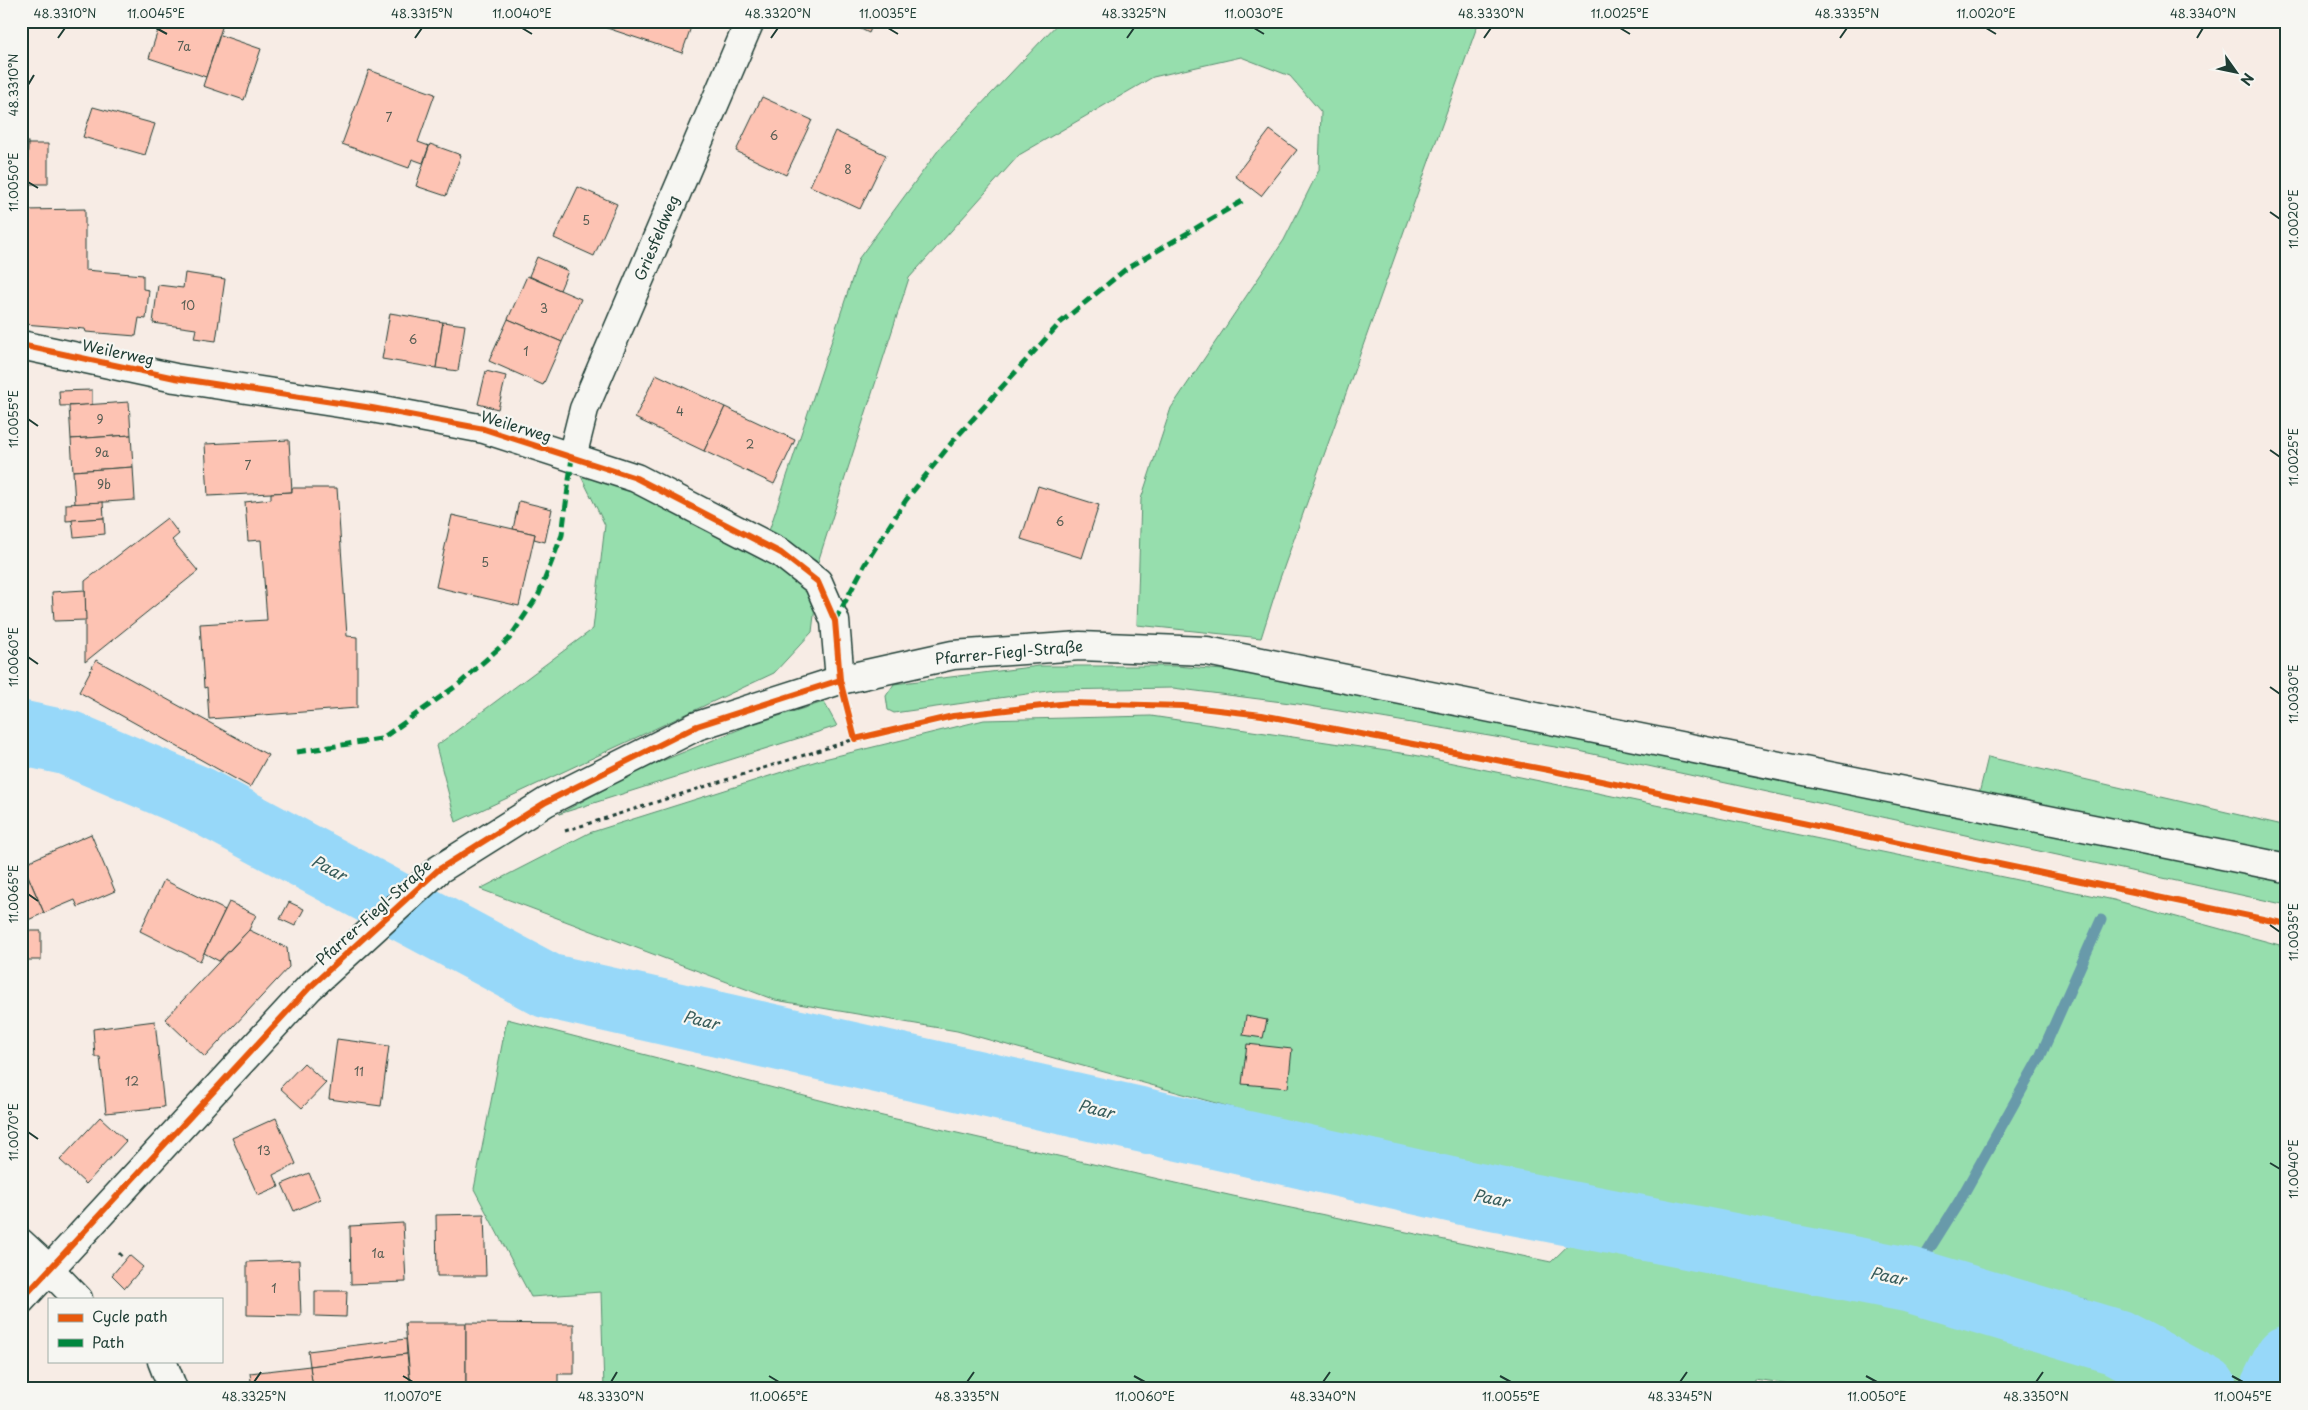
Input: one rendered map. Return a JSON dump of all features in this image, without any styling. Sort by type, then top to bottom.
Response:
[{"type":"main road","name":"Griesfeldweg","points":[[572,457],[584,410],[750,21]]},
{"type":"main road","name":"Weilerweg","points":[[21,345],[175,378],[372,408],[484,429],[636,478],[781,553],[818,582],[835,621],[840,680]]},
{"type":"main road","name":"Pfarrer-Fiegl-Straße","points":[[21,1300],[309,988],[438,870],[546,802],[697,726],[840,680],[953,655],[1080,646],[1207,651],[2287,868]]},
{"type":"main road","points":[[21,1243],[77,1298]]},
{"type":"main road","points":[[162,1362],[173,1389]]},
{"type":"path","points":[[559,833],[855,739]]},
{"type":"path","points":[[119,1253],[124,1258]]},
{"type":"green space","points":[[1060,21],[1479,21],[1279,581],[1261,638],[1137,625],[1141,499],[1171,408],[1284,240],[1319,170],[1321,112],[1290,76],[1241,57],[1153,77],[1019,155],[909,278],[818,562],[768,534],[859,258],[940,148]]},
{"type":"green space","points":[[581,476],[636,478],[818,582],[812,632],[774,673],[456,822],[436,746],[593,629],[605,525]]},
{"type":"green space","points":[[1039,666],[1176,666],[1315,678],[2287,877],[2287,905],[1579,751],[1298,704],[1173,688],[1055,690],[894,713],[888,710],[886,696],[894,684]]},
{"type":"green space","points":[[824,702],[837,726],[559,814],[640,770],[750,725]]},
{"type":"green space","points":[[1151,716],[1414,755],[2114,900],[2287,947],[2287,1389],[2253,1389],[2086,1299],[1908,1265],[1782,1237],[1563,1183],[1479,1171],[1309,1129],[957,1031],[775,1000],[480,889],[589,833],[820,760],[984,720]]},
{"type":"green space","points":[[1988,757],[2287,826],[2287,862],[1978,798]]},
{"type":"green space","points":[[507,1019],[874,1114],[1233,1196],[1551,1262],[1596,1218],[1875,1273],[2053,1323],[2180,1389],[1827,1389],[1754,1379],[1752,1389],[604,1389],[601,1292],[531,1297],[474,1189]]},
{"type":"building","points":[[161,21],[224,21],[206,77],[149,58]]},
{"type":"building","points":[[586,21],[693,21],[682,53]]},
{"type":"building","points":[[845,21],[874,21],[869,33]]},
{"type":"building","points":[[220,35],[261,49],[244,100],[203,86]]},
{"type":"building","points":[[369,70],[435,94],[418,142],[429,146],[423,163],[412,159],[409,168],[342,144]]},
{"type":"building","points":[[762,97],[812,120],[786,175],[736,151]]},
{"type":"building","points":[[93,107],[155,124],[145,155],[83,137]]},
{"type":"building","points":[[1270,130],[1297,150],[1261,196],[1235,176]]},
{"type":"building","points":[[835,131],[886,155],[860,209],[810,186]]},
{"type":"building","points":[[21,142],[28,142],[28,188],[21,188]]},
{"type":"building","points":[[28,144],[48,144],[48,184],[27,184]]},
{"type":"building","points":[[430,144],[461,155],[446,196],[416,186]]},
{"type":"building","points":[[578,187],[617,204],[594,256],[554,238]]},
{"type":"building","points":[[85,209],[85,270],[143,275],[143,289],[149,290],[146,319],[139,318],[136,336],[86,332],[85,329],[24,324],[25,210]]},
{"type":"building","points":[[537,257],[568,271],[560,290],[529,276]]},
{"type":"building","points":[[185,273],[225,279],[216,341],[194,338],[196,329],[153,323],[158,285],[183,288]]},
{"type":"building","points":[[527,276],[581,299],[562,342],[508,319]]},
{"type":"building","points":[[390,313],[443,322],[436,368],[382,359]]},
{"type":"building","points":[[508,319],[562,342],[543,385],[489,361]]},
{"type":"building","points":[[443,322],[465,325],[458,371],[436,368]]},
{"type":"building","points":[[486,371],[506,376],[498,409],[478,404]]},
{"type":"building","points":[[656,374],[725,407],[704,451],[635,418]]},
{"type":"building","points":[[92,390],[92,405],[60,406],[59,391]]},
{"type":"building","points":[[129,402],[131,435],[71,439],[69,406]]},
{"type":"building","points":[[725,407],[795,440],[774,484],[704,451]]},
{"type":"building","points":[[131,435],[133,467],[73,471],[71,439]]},
{"type":"building","points":[[289,440],[292,492],[208,496],[205,444]]},
{"type":"building","points":[[133,467],[135,500],[75,504],[73,471]]},
{"type":"building","points":[[1038,486],[1099,505],[1082,558],[1021,539]]},
{"type":"building","points":[[292,488],[337,488],[347,636],[357,637],[357,708],[209,719],[207,687],[204,688],[200,624],[267,620],[261,540],[248,541],[245,502],[271,499],[271,493],[292,492]]},
{"type":"building","points":[[519,501],[552,509],[545,542],[534,539],[535,534],[513,529]]},
{"type":"building","points":[[103,502],[104,518],[66,521],[66,504]]},
{"type":"building","points":[[452,515],[535,534],[519,606],[436,587]]},
{"type":"building","points":[[104,518],[105,534],[74,537],[72,520]]},
{"type":"building","points":[[167,518],[179,534],[172,540],[198,571],[85,662],[85,581]]},
{"type":"building","points":[[85,590],[86,620],[54,621],[52,592]]},
{"type":"building","points":[[96,660],[268,755],[250,787],[79,692]]},
{"type":"building","points":[[91,834],[115,891],[78,907],[75,900],[44,913],[23,864]]},
{"type":"building","points":[[24,867],[44,913],[21,923],[21,869]]},
{"type":"building","points":[[164,880],[225,910],[200,961],[140,931]]},
{"type":"building","points":[[229,902],[256,915],[249,930],[219,961],[204,953]]},
{"type":"building","points":[[289,902],[304,909],[295,926],[280,919]]},
{"type":"building","points":[[249,930],[287,948],[289,967],[205,1057],[165,1019]]},
{"type":"building","points":[[23,931],[41,931],[41,960],[24,960]]},
{"type":"building","points":[[1246,1016],[1267,1020],[1263,1038],[1243,1035]]},
{"type":"building","points":[[155,1021],[164,1107],[106,1113],[100,1057],[95,1057],[93,1029]]},
{"type":"building","points":[[337,1039],[389,1046],[381,1106],[329,1099]]},
{"type":"building","points":[[1247,1044],[1292,1049],[1288,1088],[1242,1084]]},
{"type":"building","points":[[304,1063],[326,1083],[302,1108],[280,1088]]},
{"type":"building","points":[[100,1117],[126,1141],[86,1184],[60,1160]]},
{"type":"building","points":[[276,1118],[296,1164],[274,1175],[279,1187],[258,1196],[232,1138]]},
{"type":"building","points":[[309,1173],[320,1199],[294,1211],[282,1184]]},
{"type":"building","points":[[484,1214],[486,1276],[437,1276],[436,1215]]},
{"type":"building","points":[[403,1223],[406,1282],[351,1284],[350,1226]]},
{"type":"building","points":[[129,1255],[143,1267],[125,1288],[112,1275]]},
{"type":"building","points":[[299,1260],[301,1316],[247,1315],[247,1262]]},
{"type":"building","points":[[315,1291],[347,1291],[346,1317],[315,1316]]},
{"type":"building","points":[[405,1323],[466,1323],[466,1389],[411,1389]]},
{"type":"building","points":[[466,1323],[574,1324],[574,1374],[558,1374],[558,1385],[466,1385]]},
{"type":"building","points":[[406,1339],[407,1354],[310,1366],[308,1351]]},
{"type":"building","points":[[407,1354],[411,1389],[313,1389],[310,1366]]},
{"type":"building","points":[[310,1366],[313,1389],[252,1389],[250,1373]]},
{"type":"building","points":[[466,1385],[534,1385],[534,1389],[466,1389]]},
{"type":"waterway","name":"Paar","points":[[21,733],[68,743],[199,799],[548,986],[1470,1194],[1910,1280],[2117,1342],[2205,1389]]},
{"type":"waterway","points":[[1910,1280],[1960,1200],[2040,1057],[2101,920]]},
{"type":"waterway","name":"Paar","points":[[2272,1389],[2287,1358]]},
{"type":"marked path","points":[[835,621],[865,564],[906,500],[953,441],[1060,323],[1126,269],[1244,200]]},
{"type":"marked path","points":[[297,752],[381,739],[459,684],[509,639],[539,594],[562,535],[572,457]]},
{"type":"cycle path","points":[[21,345],[175,378],[372,408],[484,429],[636,478],[781,553],[818,582],[835,621],[840,680],[855,739],[953,716],[1069,703],[1183,706],[1262,715],[1548,770],[2287,924]]},
{"type":"cycle path","points":[[21,1300],[309,988],[438,870],[546,802],[697,726],[840,680]]}]
